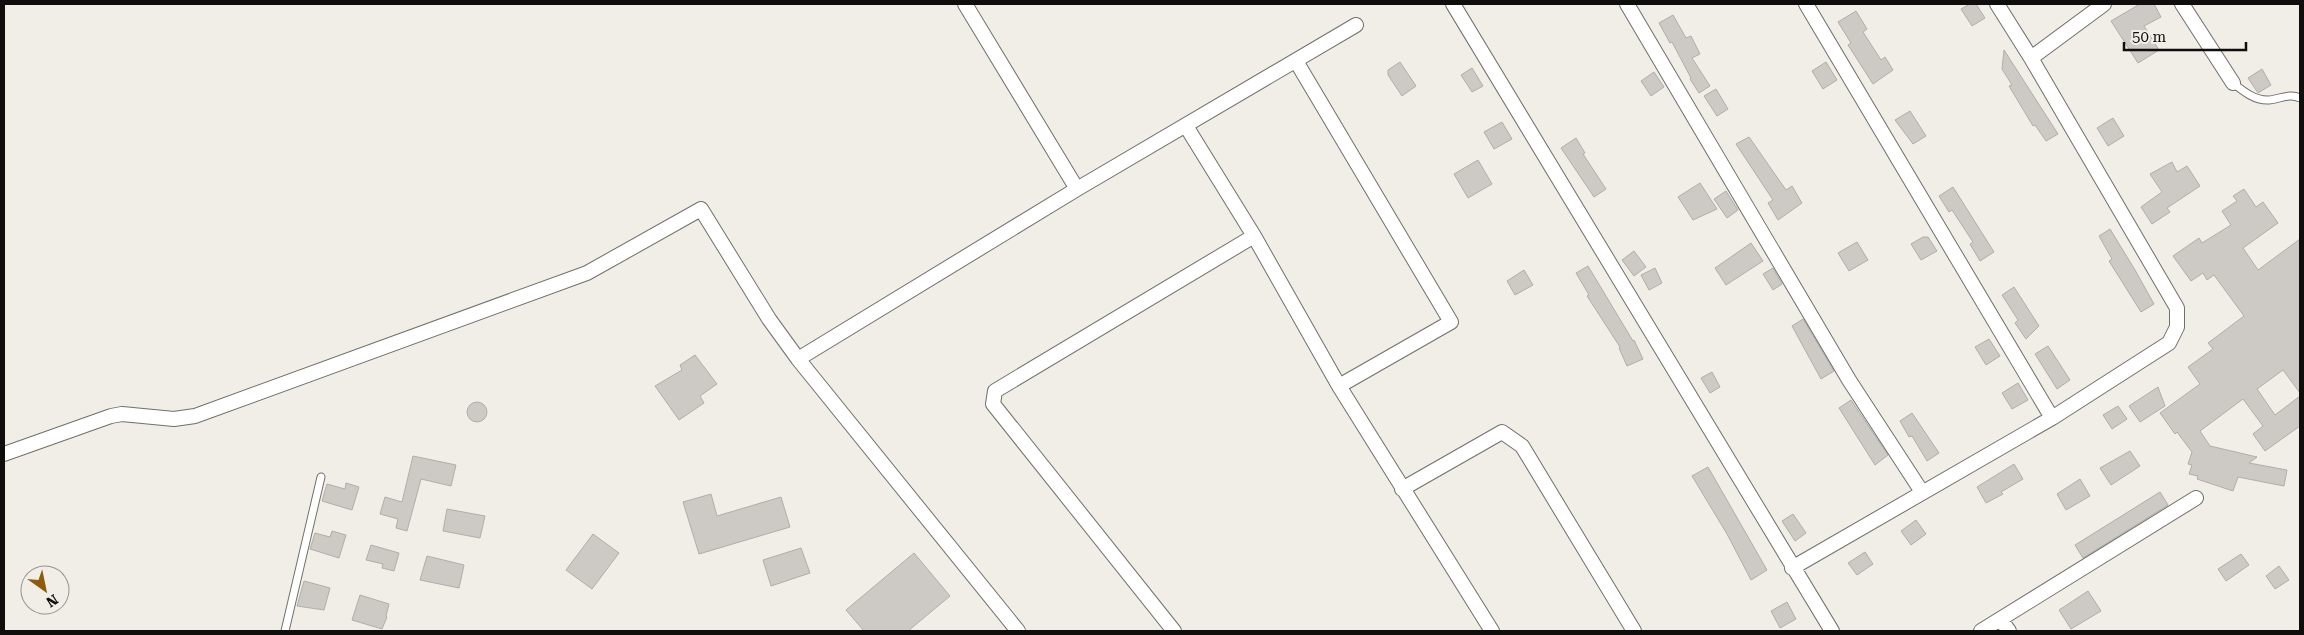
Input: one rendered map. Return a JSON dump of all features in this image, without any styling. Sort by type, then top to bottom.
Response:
[{"type":"street","points":[[965,4],[1077,189]]},
{"type":"street","points":[[1453,4],[1792,568],[1832,631]]},
{"type":"street","points":[[1627,4],[1850,380],[1922,492]]},
{"type":"street","points":[[1792,568],[2052,418],[2169,343],[2177,327],[2178,308],[2032,58],[1997,4]]},
{"type":"street","points":[[2032,58],[2104,4]]},
{"type":"street","points":[[2182,4],[2234,83]]},
{"type":"street","points":[[1813,6],[2052,418]]},
{"type":"street","points":[[798,359],[1077,189],[1356,25]]},
{"type":"street","points":[[1296,61],[1451,322],[1339,386]]},
{"type":"street","points":[[1186,126],[1254,236],[1339,386],[1492,631]]},
{"type":"street","points":[[4,454],[111,416],[122,414],[174,419],[195,416],[587,273],[701,209],[769,319],[798,359],[1018,631]]},
{"type":"street","points":[[1174,631],[994,404],[995,391],[1254,236]]},
{"type":"street","points":[[1402,489],[1502,432],[1522,446],[1634,631]]},
{"type":"street","points":[[1981,631],[2005,625],[2196,498]]},
{"type":"lane","points":[[2234,83],[2248,95],[2267,100],[2293,95],[2300,98]]},
{"type":"lane","points":[[285,631],[321,477]]},
{"type":"building","points":[[1970,4],[1976,4],[1985,18],[1972,26],[1961,9]]},
{"type":"building","points":[[2140,4],[2154,4],[2161,17],[2144,26],[2159,50],[2138,63],[2111,21]]},
{"type":"building","points":[[1856,11],[1867,29],[1863,32],[1881,60],[1885,57],[1893,70],[1873,84],[1848,45],[1851,43],[1838,22]]},
{"type":"building","points":[[1673,15],[1686,38],[1691,36],[1700,54],[1692,58],[1710,86],[1699,93],[1672,42],[1670,43],[1659,23]]},
{"type":"building","points":[[2004,50],[2058,134],[2046,141],[2035,125],[2033,126],[2009,86],[2012,85],[2002,69]]},
{"type":"building","points":[[1400,62],[1416,86],[1402,96],[1388,75],[1388,70]]},
{"type":"building","points":[[1826,62],[1837,80],[1823,89],[1812,71]]},
{"type":"building","points":[[1472,68],[1483,86],[1472,92],[1461,75]]},
{"type":"building","points":[[2262,69],[2271,85],[2258,93],[2248,78]]},
{"type":"building","points":[[1654,72],[1664,87],[1651,96],[1641,81]]},
{"type":"building","points":[[1716,89],[1728,109],[1717,116],[1704,96]]},
{"type":"building","points":[[1910,111],[1926,136],[1913,144],[1895,120]]},
{"type":"building","points":[[2113,118],[2124,136],[2108,146],[2097,128]]},
{"type":"building","points":[[1502,122],[1512,139],[1494,149],[1484,132]]},
{"type":"building","points":[[1749,137],[1786,190],[1792,186],[1802,203],[1778,220],[1768,203],[1773,200],[1736,144]]},
{"type":"building","points":[[1576,138],[1585,153],[1583,154],[1606,189],[1594,197],[1561,148]]},
{"type":"building","points":[[1478,160],[1492,184],[1468,198],[1454,174]]},
{"type":"building","points":[[2172,162],[2177,172],[2187,166],[2200,186],[2167,208],[2170,212],[2152,224],[2141,207],[2162,192],[2150,174]]},
{"type":"building","points":[[1700,183],[1717,209],[1693,220],[1678,197]]},
{"type":"building","points":[[1953,187],[1994,252],[1980,261],[1970,244],[1973,242],[1952,210],[1949,212],[1939,196]]},
{"type":"building","points":[[2244,189],[2256,207],[2263,202],[2278,223],[2243,248],[2258,270],[2300,239],[2300,393],[2283,370],[2257,389],[2275,415],[2300,396],[2300,426],[2265,451],[2253,434],[2263,426],[2243,399],[2200,431],[2210,446],[2257,457],[2249,463],[2287,470],[2284,486],[2238,477],[2233,491],[2197,479],[2198,476],[2189,474],[2192,465],[2188,464],[2192,452],[2177,432],[2175,434],[2160,413],[2200,384],[2188,367],[2213,349],[2208,343],[2244,316],[2214,275],[2207,280],[2203,273],[2191,281],[2173,256],[2199,238],[2202,243],[2231,225],[2222,211],[2237,201],[2233,196]]},
{"type":"building","points":[[1726,191],[1738,210],[1727,218],[1714,199]]},
{"type":"building","points":[[2110,229],[2154,304],[2141,312],[2109,261],[2112,259],[2099,236]]},
{"type":"building","points":[[1923,237],[1928,237],[1937,251],[1921,260],[1911,244]]},
{"type":"building","points":[[1857,242],[1868,260],[1849,271],[1838,253]]},
{"type":"building","points":[[1751,243],[1763,261],[1726,285],[1715,268]]},
{"type":"building","points":[[1634,251],[1646,267],[1634,276],[1622,260]]},
{"type":"building","points":[[1588,266],[1634,340],[1643,359],[1627,366],[1620,347],[1587,296],[1589,295],[1576,273]]},
{"type":"building","points":[[1655,268],[1662,283],[1649,290],[1641,275]]},
{"type":"building","points":[[1773,268],[1782,284],[1773,290],[1763,274]]},
{"type":"building","points":[[1524,270],[1533,285],[1515,295],[1507,281]]},
{"type":"building","points":[[2014,287],[2039,326],[2026,339],[2015,323],[2018,320],[2002,295]]},
{"type":"building","points":[[1803,319],[1834,371],[1821,379],[1792,326]]},
{"type":"building","points":[[1989,339],[2000,356],[1986,365],[1975,347]]},
{"type":"building","points":[[2048,346],[2070,380],[2057,389],[2035,354]]},
{"type":"building","points":[[695,355],[717,384],[700,396],[704,403],[679,420],[655,386],[682,370],[680,365]]},
{"type":"building","points":[[1712,372],[1720,387],[1710,393],[1701,378]]},
{"type":"building","points":[[2018,383],[2028,400],[2012,409],[2002,393]]},
{"type":"building","points":[[2158,387],[2165,406],[2140,422],[2129,406]]},
{"type":"building","points":[[1851,400],[1888,455],[1875,465],[1839,408]]},
{"type":"building","points":[[477,402],[484,405],[487,412],[484,419],[477,422],[470,419],[467,412],[470,405]]},
{"type":"building","points":[[2118,406],[2127,419],[2112,429],[2103,415]]},
{"type":"building","points":[[1912,413],[1939,453],[1927,461],[1912,436],[1909,437],[1900,421]]},
{"type":"building","points":[[2130,451],[2140,466],[2111,485],[2100,468]]},
{"type":"building","points":[[413,456],[456,465],[451,486],[421,479],[407,531],[396,528],[398,519],[380,514],[385,497],[402,502]]},
{"type":"building","points":[[2014,464],[2023,479],[2001,492],[2003,494],[1986,503],[1977,487]]},
{"type":"building","points":[[1708,467],[1767,570],[1751,580],[1727,534],[1692,476]]},
{"type":"building","points":[[2080,479],[2090,496],[2066,510],[2057,494]]},
{"type":"building","points":[[346,483],[359,487],[352,510],[322,501],[327,484],[345,489]]},
{"type":"building","points":[[2160,492],[2168,505],[2083,558],[2075,545]]},
{"type":"building","points":[[711,494],[717,516],[781,497],[790,527],[699,554],[683,502]]},
{"type":"building","points":[[447,509],[485,516],[480,538],[443,531]]},
{"type":"building","points":[[1793,514],[1806,533],[1795,541],[1782,521]]},
{"type":"building","points":[[1916,520],[1926,534],[1911,545],[1901,531]]},
{"type":"building","points":[[332,531],[346,535],[339,558],[310,549],[315,533],[330,537]]},
{"type":"building","points":[[593,534],[619,553],[592,589],[566,570]]},
{"type":"building","points":[[371,545],[399,553],[394,571],[382,568],[383,564],[366,560]]},
{"type":"building","points":[[801,548],[810,573],[771,586],[763,560]]},
{"type":"building","points":[[1865,552],[1873,564],[1857,575],[1848,563]]},
{"type":"building","points":[[914,553],[950,596],[908,631],[864,631],[846,610]]},
{"type":"building","points":[[2241,554],[2249,565],[2226,581],[2218,569]]},
{"type":"building","points":[[427,556],[464,565],[459,588],[420,580]]},
{"type":"building","points":[[2279,566],[2289,580],[2275,589],[2266,576]]},
{"type":"building","points":[[304,581],[330,588],[324,610],[297,606]]},
{"type":"building","points":[[2088,591],[2101,611],[2071,629],[2059,610]]},
{"type":"building","points":[[360,595],[389,604],[387,617],[382,629],[352,620]]},
{"type":"building","points":[[1787,602],[1796,619],[1780,628],[1771,611]]}]
